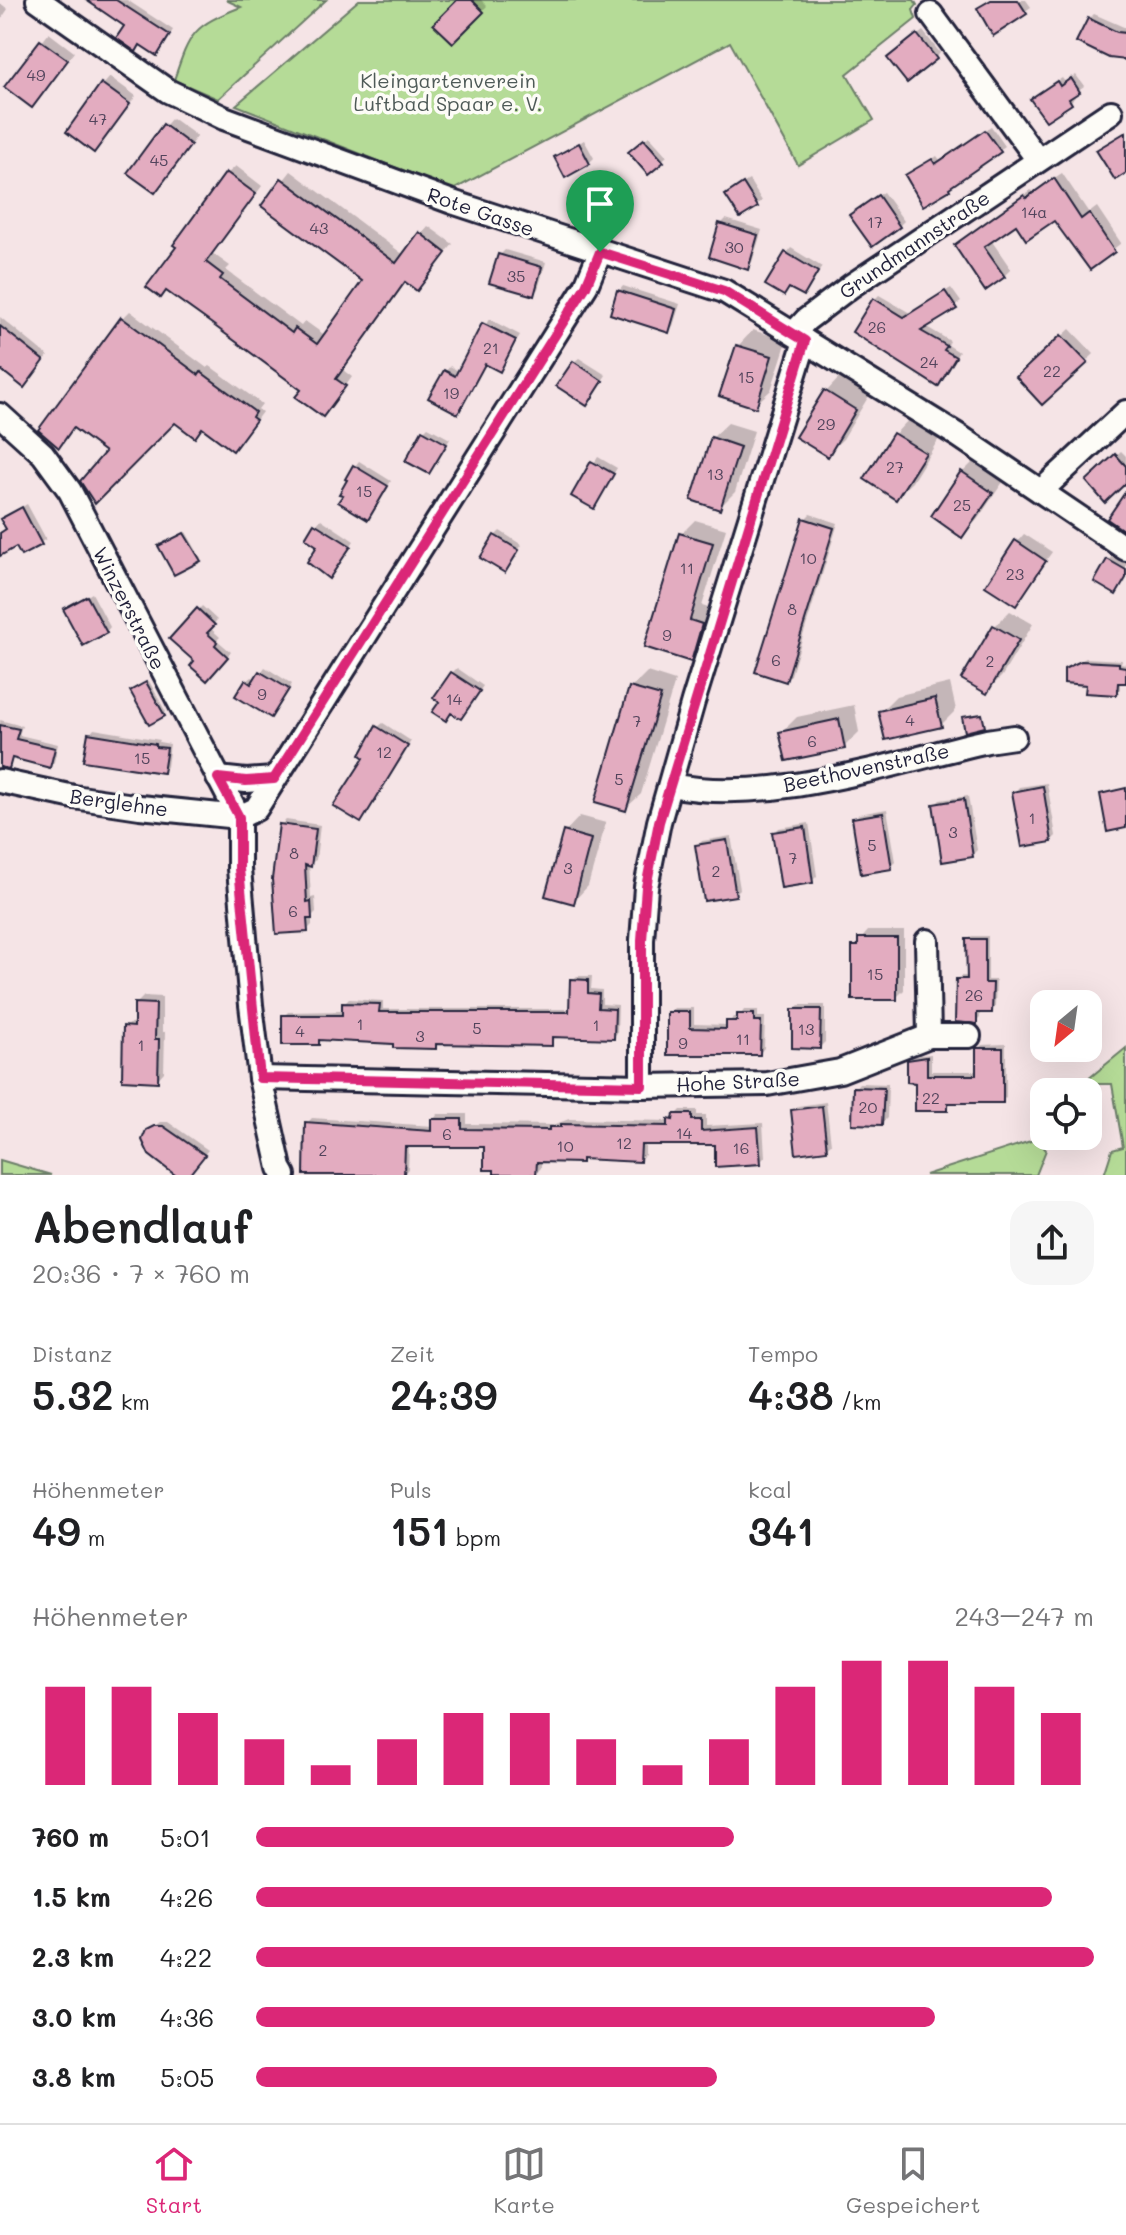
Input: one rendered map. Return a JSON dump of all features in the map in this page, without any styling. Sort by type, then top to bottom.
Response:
[{"type":"street","name":"Rote Gasse","points":[[38,0],[168,91],[224,118],[452,202],[724,291],[959,436],[1126,549]]},
{"type":"street","points":[[931,14],[1038,160]]},
{"type":"street","name":"Grundmannstraße","points":[[800,337],[806,320],[851,286],[1111,112]]},
{"type":"street","points":[[284,1175],[260,1078],[239,869],[239,817],[256,809],[586,286],[600,252]]},
{"type":"street","points":[[642,1086],[642,940],[646,887],[659,822],[800,337]]},
{"type":"street","points":[[1041,491],[1126,412]]},
{"type":"street","name":"Winzerstraße","points":[[0,415],[43,454],[70,491],[239,817]]},
{"type":"street","name":"Beethovenstraße","points":[[670,785],[712,790],[763,788],[818,780],[1014,737]]},
{"type":"street","points":[[218,778],[246,781],[274,779]]},
{"type":"street","name":"Berglehne","points":[[0,781],[140,807],[239,817]]},
{"type":"street","points":[[927,941],[929,1036]]},
{"type":"street","name":"Hohe Straße","points":[[260,1078],[642,1086],[767,1084],[840,1071],[929,1036],[969,1036]]},
{"type":"green space","points":[[226,0],[326,0],[218,99],[174,80],[184,51],[196,33],[213,20],[241,7]]},
{"type":"green space","name":"Kleingartenverein Luftbad Spaar e. V.","points":[[359,0],[914,0],[917,5],[913,10],[916,19],[847,74],[874,120],[798,165],[730,42],[453,190],[236,105]]},
{"type":"green space","points":[[1126,1048],[1126,1175],[1104,1175],[1112,1150],[1123,1147],[1112,1084],[1102,1084],[1102,1078],[1089,1078]]},
{"type":"green space","points":[[1030,1141],[1030,1150],[1046,1150],[1036,1175],[925,1175]]},
{"type":"green space","points":[[0,1160],[51,1175],[0,1175]]},
{"type":"building","points":[[86,0],[116,0],[170,35],[157,56],[140,45],[136,52],[116,38],[124,26]]},
{"type":"building","points":[[457,0],[472,0],[484,12],[453,43],[433,24]]},
{"type":"building","points":[[991,0],[1018,0],[1027,14],[993,36],[977,8]]},
{"type":"building","points":[[1088,18],[1126,33],[1126,60],[1109,58],[1076,42]]},
{"type":"building","points":[[917,34],[937,59],[907,83],[887,58]]},
{"type":"building","points":[[40,40],[68,60],[32,108],[4,87]]},
{"type":"building","points":[[1071,78],[1080,92],[1069,99],[1072,104],[1046,121],[1030,99],[1057,81],[1060,86]]},
{"type":"building","points":[[101,83],[130,104],[94,153],[66,132]]},
{"type":"building","points":[[163,124],[191,145],[155,193],[127,173]]},
{"type":"building","points":[[985,130],[1001,152],[923,206],[905,175],[932,159],[935,164]]},
{"type":"building","points":[[1126,132],[1126,173],[1115,180],[1096,150]]},
{"type":"building","points":[[644,139],[664,162],[648,175],[628,152]]},
{"type":"building","points":[[579,143],[590,164],[565,178],[554,157]]},
{"type":"building","points":[[226,172],[256,194],[206,262],[223,275],[220,279],[292,333],[295,328],[317,344],[362,281],[261,206],[281,178],[396,263],[419,232],[446,253],[417,291],[405,282],[336,379],[346,386],[323,417],[295,397],[301,390],[208,321],[166,291],[161,298],[146,287]]},
{"type":"building","points":[[1054,178],[1081,219],[1089,213],[1115,252],[1090,270],[1054,221],[1026,240],[1016,225],[984,247],[1005,277],[985,291],[954,245],[1024,195],[1026,198]]},
{"type":"building","points":[[743,183],[758,207],[740,218],[725,195]]},
{"type":"building","points":[[878,195],[900,227],[872,247],[849,215]]},
{"type":"building","points":[[719,223],[758,235],[748,270],[709,257]]},
{"type":"building","points":[[785,252],[818,272],[804,296],[789,288],[784,296],[765,285]]},
{"type":"building","points":[[498,254],[542,267],[534,296],[489,283]]},
{"type":"building","points":[[617,290],[676,309],[669,333],[610,314]]},
{"type":"building","points":[[945,291],[957,309],[921,331],[947,346],[944,350],[956,357],[938,387],[852,332],[873,298],[904,317]]},
{"type":"building","points":[[121,317],[255,412],[252,417],[256,420],[233,451],[202,428],[195,438],[175,423],[95,504],[80,481],[105,452],[73,428],[59,448],[38,430]]},
{"type":"building","points":[[482,323],[516,340],[500,372],[485,364],[458,414],[428,398],[444,370],[455,376]]},
{"type":"building","points":[[0,326],[44,361],[24,388],[0,369]]},
{"type":"building","points":[[1061,335],[1088,363],[1042,405],[1016,377]]},
{"type":"building","points":[[736,345],[772,356],[756,408],[719,396]]},
{"type":"building","points":[[573,361],[603,381],[587,406],[556,386]]},
{"type":"building","points":[[824,390],[856,410],[828,457],[795,437]]},
{"type":"building","points":[[422,430],[447,444],[429,474],[405,461]]},
{"type":"building","points":[[893,433],[926,453],[896,500],[864,479]]},
{"type":"building","points":[[711,437],[740,447],[720,510],[691,500]]},
{"type":"building","points":[[1115,454],[1126,466],[1126,483],[1105,503],[1086,481]]},
{"type":"building","points":[[591,461],[614,474],[594,509],[571,496]]},
{"type":"building","points":[[353,465],[388,486],[368,520],[338,502]]},
{"type":"building","points":[[961,471],[993,493],[962,538],[931,516]]},
{"type":"building","points":[[1126,491],[1126,532],[1107,519]]},
{"type":"building","points":[[22,507],[42,545],[21,556],[16,547],[0,556],[0,533],[6,529],[0,519]]},
{"type":"building","points":[[803,518],[834,528],[786,682],[755,672]]},
{"type":"building","points":[[314,523],[351,546],[329,579],[307,562],[317,546],[305,538]]},
{"type":"building","points":[[184,533],[201,561],[174,575],[158,546]]},
{"type":"building","points":[[679,533],[713,543],[690,620],[702,624],[691,662],[644,647]]},
{"type":"building","points":[[494,535],[519,550],[505,573],[480,558]]},
{"type":"building","points":[[1015,540],[1046,561],[1016,606],[985,586]]},
{"type":"building","points":[[1107,559],[1126,570],[1126,578],[1116,595],[1094,582]]},
{"type":"building","points":[[87,596],[107,633],[83,646],[63,609]]},
{"type":"building","points":[[197,608],[215,625],[207,633],[228,657],[207,681],[190,666],[194,661],[169,639]]},
{"type":"building","points":[[993,625],[1019,640],[987,694],[961,679]]},
{"type":"building","points":[[1081,661],[1119,663],[1119,666],[1126,667],[1126,683],[1118,683],[1117,695],[1085,693],[1086,685],[1064,683],[1064,669]]},
{"type":"building","points":[[259,671],[289,689],[271,718],[235,696],[245,680],[251,684]]},
{"type":"building","points":[[451,672],[480,691],[461,719],[451,713],[446,721],[432,712],[439,702],[433,698]]},
{"type":"building","points":[[146,682],[165,716],[149,725],[130,691]]},
{"type":"building","points":[[629,687],[661,696],[626,811],[595,802]]},
{"type":"building","points":[[935,698],[942,727],[885,740],[878,711]]},
{"type":"building","points":[[982,714],[985,727],[965,732],[962,717]]},
{"type":"building","points":[[839,719],[845,749],[786,761],[779,732]]},
{"type":"building","points":[[0,725],[19,729],[16,739],[55,748],[50,768],[12,758],[9,769],[0,767]]},
{"type":"building","points":[[376,726],[408,746],[361,823],[333,806],[364,758],[360,755]]},
{"type":"building","points":[[88,733],[167,748],[163,773],[83,761]]},
{"type":"building","points":[[1043,786],[1052,842],[1022,847],[1012,792]]},
{"type":"building","points":[[1126,788],[1126,828],[1107,832],[1100,794]]},
{"type":"building","points":[[964,799],[973,857],[942,862],[933,804]]},
{"type":"building","points":[[883,813],[892,869],[861,874],[852,818]]},
{"type":"building","points":[[279,824],[316,829],[311,867],[305,865],[307,902],[311,901],[312,919],[307,919],[308,932],[276,934],[272,879]]},
{"type":"building","points":[[805,827],[813,883],[781,888],[772,832]]},
{"type":"building","points":[[563,831],[591,839],[574,904],[545,896]]},
{"type":"building","points":[[727,840],[736,896],[704,901],[695,845]]},
{"type":"building","points":[[858,938],[897,938],[897,1000],[852,1000],[852,946],[858,946]]},
{"type":"building","points":[[966,939],[985,939],[985,983],[993,983],[992,1013],[977,1013],[977,1024],[955,1022],[956,979],[967,979]]},
{"type":"building","points":[[570,979],[588,980],[588,993],[599,994],[598,1008],[615,1009],[614,1039],[552,1037],[552,1046],[436,1044],[436,1049],[319,1040],[319,1045],[282,1045],[282,1015],[342,1015],[342,1003],[380,1004],[379,1012],[569,1012]]},
{"type":"building","points":[[134,1003],[156,1004],[158,1082],[122,1080],[123,1026],[134,1027]]},
{"type":"building","points":[[792,1009],[821,1009],[820,1049],[792,1048]]},
{"type":"building","points":[[667,1012],[690,1012],[690,1028],[726,1029],[726,1021],[737,1021],[737,1014],[754,1014],[754,1021],[761,1021],[760,1055],[667,1055]]},
{"type":"building","points":[[976,1048],[1003,1048],[1003,1103],[948,1103],[948,1111],[915,1111],[915,1083],[907,1082],[907,1060],[927,1057],[927,1075],[976,1075]]},
{"type":"building","points":[[853,1087],[884,1088],[882,1125],[852,1124]]},
{"type":"building","points":[[822,1106],[827,1150],[796,1154],[791,1110]]},
{"type":"building","points":[[674,1114],[692,1114],[692,1120],[701,1120],[701,1131],[758,1127],[761,1164],[715,1167],[715,1145],[641,1145],[640,1162],[582,1159],[582,1163],[537,1162],[536,1175],[494,1174],[494,1170],[484,1170],[484,1147],[405,1147],[404,1175],[304,1175],[305,1122],[431,1131],[431,1119],[462,1119],[462,1129],[549,1130],[549,1127],[561,1127],[561,1124],[668,1126],[668,1119],[673,1120]]},
{"type":"building","points":[[163,1126],[205,1155],[189,1175],[175,1175],[149,1155],[142,1140],[146,1130]]},
{"type":"route","points":[[600,252],[724,291],[805,341],[659,822],[646,887],[642,940],[642,1086],[260,1078],[239,869],[239,817],[218,778],[246,781],[274,779],[586,286],[600,252]]}]
